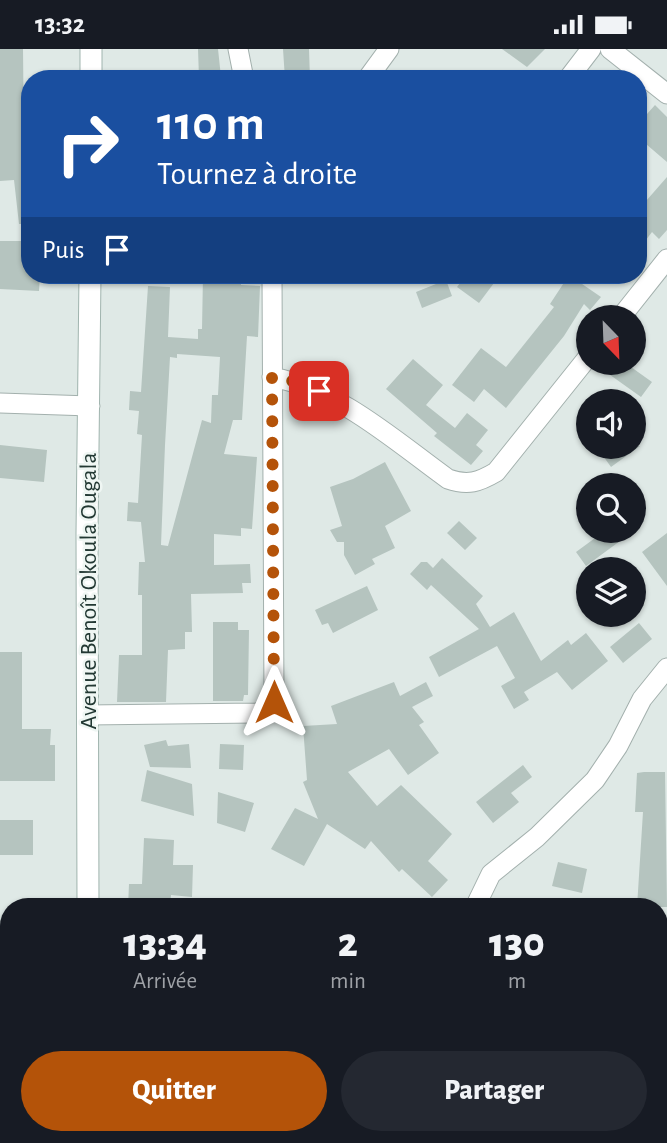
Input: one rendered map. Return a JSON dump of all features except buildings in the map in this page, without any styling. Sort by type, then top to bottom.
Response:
[{"type":"street","points":[[91,49],[91,70]]},
{"type":"street","points":[[238,49],[242,70]]},
{"type":"street","points":[[374,70],[389,49]]},
{"type":"street","points":[[575,70],[591,49]]},
{"type":"street","points":[[610,49],[637,70]]},
{"type":"street","points":[[647,78],[667,94]]},
{"type":"street","points":[[631,305],[667,259]]},
{"type":"street","name":"Avenue Benoît Okoula Ougala","points":[[88,898],[90,284]]},
{"type":"street","points":[[87,715],[262,713],[274,702],[272,284]]},
{"type":"street","points":[[272,377],[303,383],[335,399],[448,479],[465,485],[482,481],[496,472],[576,373]]},
{"type":"street","points":[[0,403],[90,405]]},
{"type":"street","points":[[479,898],[491,874],[537,837],[595,780],[618,746],[642,699],[667,667]]},
{"type":"route","points":[[274,702],[272,377],[303,383],[319,391]]}]
